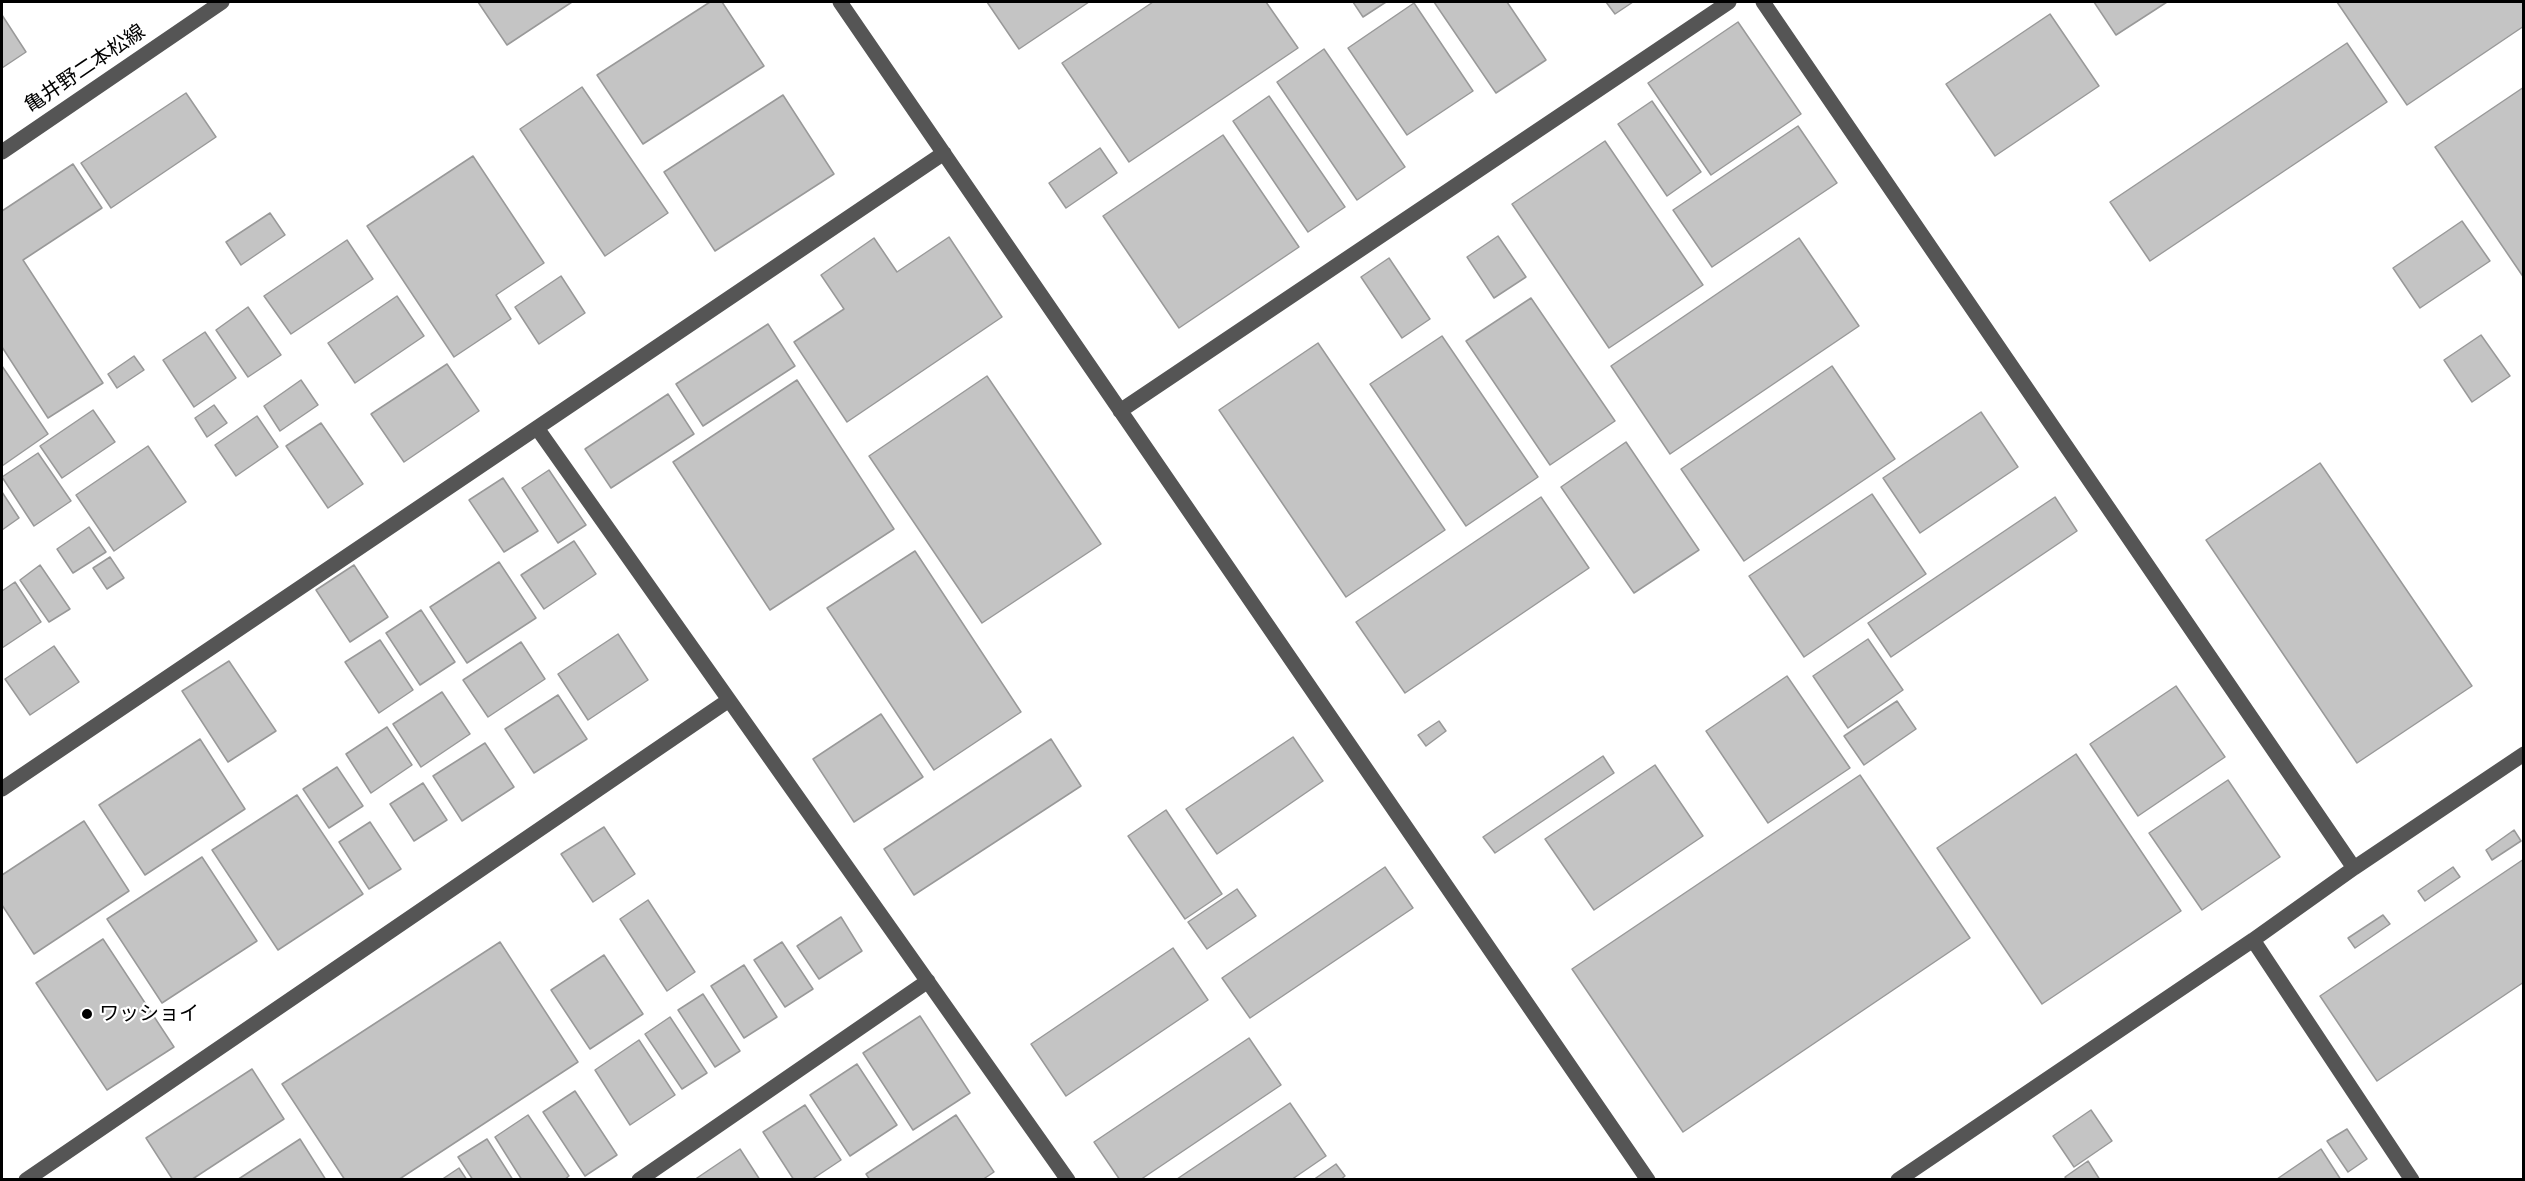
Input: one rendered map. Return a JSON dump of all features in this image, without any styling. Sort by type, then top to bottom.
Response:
[{"type":"street","name":"亀井野二本松線","points":[[2,152],[222,2]]},
{"type":"street","points":[[840,2],[1648,1179]]},
{"type":"street","points":[[1120,411],[1729,2]]},
{"type":"street","points":[[1763,2],[2354,868]]},
{"type":"street","points":[[2,789],[944,153]]},
{"type":"street","points":[[537,428],[1068,1179]]},
{"type":"street","points":[[26,1179],[729,700]]},
{"type":"street","points":[[1898,1179],[2253,940],[2354,868],[2523,754]]},
{"type":"street","points":[[2253,940],[2412,1179]]},
{"type":"street","points":[[639,1179],[928,981]]},
{"type":"building","points":[[478,2],[572,2],[507,45]]},
{"type":"building","points":[[710,2],[722,2],[764,66],[643,144],[597,75]]},
{"type":"building","points":[[987,2],[1089,2],[1019,49]]},
{"type":"building","points":[[1153,2],[1266,2],[1298,48],[1129,162],[1062,63]]},
{"type":"building","points":[[1353,2],[1386,2],[1363,17]]},
{"type":"building","points":[[1434,2],[1507,2],[1546,60],[1496,93]]},
{"type":"building","points":[[1606,2],[1633,2],[1615,14]]},
{"type":"building","points":[[2094,2],[2167,2],[2116,35]]},
{"type":"building","points":[[2337,2],[2524,2],[2524,26],[2407,105]]},
{"type":"building","points":[[1414,3],[1473,91],[1407,135],[1348,48]]},
{"type":"building","points":[[2050,14],[2099,86],[1995,156],[1946,84]]},
{"type":"building","points":[[2,15],[26,52],[2,68]]},
{"type":"building","points":[[1738,22],[1801,114],[1711,175],[1648,83]]},
{"type":"building","points":[[2347,43],[2387,102],[2150,261],[2110,202]]},
{"type":"building","points":[[1324,49],[1405,167],[1357,200],[1277,82]]},
{"type":"building","points":[[582,87],[668,213],[605,256],[520,129]]},
{"type":"building","points":[[2524,87],[2524,278],[2435,147]]},
{"type":"building","points":[[186,93],[216,137],[111,208],[81,163]]},
{"type":"building","points":[[783,95],[834,174],[715,251],[664,172]]},
{"type":"building","points":[[1269,96],[1345,207],[1308,232],[1233,121]]},
{"type":"building","points":[[1652,101],[1701,172],[1667,196],[1618,124]]},
{"type":"building","points":[[1798,126],[1837,183],[1712,267],[1673,210]]},
{"type":"building","points":[[1223,135],[1299,247],[1179,328],[1103,216]]},
{"type":"building","points":[[1605,141],[1703,285],[1609,348],[1512,204]]},
{"type":"building","points":[[1100,148],[1117,173],[1066,208],[1049,183]]},
{"type":"building","points":[[473,156],[544,263],[496,295],[511,319],[454,357],[367,226]]},
{"type":"building","points":[[73,164],[102,208],[23,260],[103,383],[48,418],[2,347],[2,211]]},
{"type":"building","points":[[270,213],[285,235],[241,265],[226,242]]},
{"type":"building","points":[[2462,221],[2490,261],[2420,308],[2393,268]]},
{"type":"building","points":[[1498,236],[1526,277],[1494,298],[1467,257]]},
{"type":"building","points":[[949,237],[1002,317],[847,422],[794,342],[844,309],[821,275],[874,238],[897,272]]},
{"type":"building","points":[[1799,238],[1859,326],[1670,454],[1611,366]]},
{"type":"building","points":[[347,240],[373,279],[291,334],[264,296]]},
{"type":"building","points":[[1389,258],[1430,319],[1402,338],[1361,277]]},
{"type":"building","points":[[561,276],[585,313],[539,344],[515,307]]},
{"type":"building","points":[[397,296],[424,336],[355,383],[328,343]]},
{"type":"building","points":[[1531,298],[1615,421],[1550,465],[1466,341]]},
{"type":"building","points":[[248,307],[281,355],[248,377],[216,330]]},
{"type":"building","points":[[768,324],[795,366],[703,426],[676,384]]},
{"type":"building","points":[[205,332],[236,378],[194,407],[163,360]]},
{"type":"building","points":[[2481,335],[2510,376],[2472,402],[2444,360]]},
{"type":"building","points":[[1442,336],[1538,477],[1466,526],[1370,384]]},
{"type":"building","points":[[1318,343],[1445,530],[1346,597],[1219,410]]},
{"type":"building","points":[[134,356],[144,370],[117,388],[108,374]]},
{"type":"building","points":[[447,364],[479,411],[404,462],[371,414]]},
{"type":"building","points":[[2,366],[48,434],[2,466]]},
{"type":"building","points":[[1832,366],[1895,459],[1744,561],[1681,469]]},
{"type":"building","points":[[987,376],[1101,544],[982,623],[869,456]]},
{"type":"building","points":[[301,380],[318,405],[280,431],[264,406]]},
{"type":"building","points":[[797,380],[894,529],[770,610],[673,462]]},
{"type":"building","points":[[668,394],[694,434],[611,488],[585,449]]},
{"type":"building","points":[[214,405],[227,423],[207,437],[195,418]]},
{"type":"building","points":[[93,410],[115,442],[62,478],[40,446]]},
{"type":"building","points":[[1981,412],[2018,467],[1920,533],[1883,478]]},
{"type":"building","points":[[257,416],[278,447],[236,476],[215,445]]},
{"type":"building","points":[[321,423],[363,484],[328,508],[286,446]]},
{"type":"building","points":[[1626,442],[1699,550],[1634,593],[1561,487]]},
{"type":"building","points":[[148,446],[186,502],[114,551],[76,495]]},
{"type":"building","points":[[38,453],[71,501],[34,526],[2,477]]},
{"type":"building","points":[[2320,463],[2472,686],[2357,763],[2206,540]]},
{"type":"building","points":[[549,470],[586,525],[558,543],[522,488]]},
{"type":"building","points":[[503,478],[538,531],[504,552],[469,500]]},
{"type":"building","points":[[2,492],[19,518],[2,530]]},
{"type":"building","points":[[1872,494],[1926,574],[1804,657],[1749,576]]},
{"type":"building","points":[[1541,497],[1589,568],[1405,693],[1356,622]]},
{"type":"building","points":[[2055,497],[2077,531],[1891,657],[1868,623]]},
{"type":"building","points":[[89,527],[106,552],[73,573],[57,549]]},
{"type":"building","points":[[574,541],[596,574],[544,609],[521,575]]},
{"type":"building","points":[[915,551],[1021,712],[934,770],[827,608]]},
{"type":"building","points":[[110,557],[124,578],[107,589],[93,568]]},
{"type":"building","points":[[499,562],[536,618],[467,663],[430,607]]},
{"type":"building","points":[[40,565],[70,609],[49,622],[20,580]]},
{"type":"building","points":[[354,565],[388,617],[350,642],[316,590]]},
{"type":"building","points":[[15,582],[41,622],[2,648],[2,591]]},
{"type":"building","points":[[421,610],[455,662],[420,685],[386,633]]},
{"type":"building","points":[[618,634],[648,680],[588,720],[558,674]]},
{"type":"building","points":[[1868,639],[1903,690],[1848,728],[1813,676]]},
{"type":"building","points":[[380,640],[413,690],[379,713],[345,662]]},
{"type":"building","points":[[521,642],[545,679],[488,717],[463,680]]},
{"type":"building","points":[[54,646],[79,682],[30,715],[5,679]]},
{"type":"building","points":[[229,661],[276,731],[228,762],[182,691]]},
{"type":"building","points":[[1787,676],[1850,768],[1768,823],[1706,731]]},
{"type":"building","points":[[2176,686],[2225,757],[2138,816],[2090,744]]},
{"type":"building","points":[[442,692],[470,734],[421,767],[393,724]]},
{"type":"building","points":[[558,695],[587,739],[534,773],[505,729]]},
{"type":"building","points":[[1897,701],[1916,729],[1864,765],[1844,736]]},
{"type":"building","points":[[881,714],[923,777],[854,822],[813,759]]},
{"type":"building","points":[[1439,721],[1446,731],[1426,746],[1418,735]]},
{"type":"building","points":[[387,727],[412,765],[371,793],[346,754]]},
{"type":"building","points":[[1293,737],[1323,781],[1217,854],[1186,809]]},
{"type":"building","points":[[200,739],[245,809],[145,875],[99,805]]},
{"type":"building","points":[[1051,739],[1081,786],[914,895],[884,849]]},
{"type":"building","points":[[485,743],[514,787],[462,821],[433,776]]},
{"type":"building","points":[[2076,754],[2181,911],[2042,1004],[1937,848]]},
{"type":"building","points":[[1603,756],[1614,773],[1495,853],[1483,837]]},
{"type":"building","points":[[1655,765],[1703,836],[1594,910],[1545,839]]},
{"type":"building","points":[[337,767],[363,806],[329,828],[303,789]]},
{"type":"building","points":[[1860,775],[1970,938],[1683,1132],[1572,969]]},
{"type":"building","points":[[2228,780],[2280,857],[2202,910],[2149,833]]},
{"type":"building","points":[[423,783],[447,820],[414,841],[390,804]]},
{"type":"building","points":[[297,795],[363,894],[278,950],[212,850]]},
{"type":"building","points":[[1166,810],[1222,894],[1185,919],[1128,836]]},
{"type":"building","points":[[84,821],[129,891],[34,954],[2,905],[2,875]]},
{"type":"building","points":[[370,822],[401,869],[369,889],[339,842]]},
{"type":"building","points":[[604,827],[635,874],[593,902],[561,854]]},
{"type":"building","points":[[2514,830],[2521,841],[2492,860],[2486,850]]},
{"type":"building","points":[[202,857],[257,941],[162,1003],[107,919]]},
{"type":"building","points":[[2524,859],[2524,982],[2377,1081],[2320,996]]},
{"type":"building","points":[[1385,867],[1413,908],[1250,1018],[1222,978]]},
{"type":"building","points":[[2453,867],[2460,877],[2425,901],[2418,891]]},
{"type":"building","points":[[1237,889],[1256,916],[1207,949],[1188,922]]},
{"type":"building","points":[[648,900],[695,972],[667,991],[620,919]]},
{"type":"building","points":[[2383,915],[2390,924],[2355,948],[2348,938]]},
{"type":"building","points":[[841,917],[862,951],[819,979],[797,946]]},
{"type":"building","points":[[103,939],[174,1047],[107,1090],[36,983]]},
{"type":"building","points":[[500,942],[578,1062],[398,1180],[345,1180],[282,1084]]},
{"type":"building","points":[[782,942],[813,989],[785,1007],[754,960]]},
{"type":"building","points":[[1173,948],[1208,1000],[1066,1096],[1031,1044]]},
{"type":"building","points":[[604,955],[643,1014],[590,1049],[551,990]]},
{"type":"building","points":[[744,965],[777,1017],[744,1038],[711,986]]},
{"type":"building","points":[[703,994],[740,1051],[715,1067],[678,1010]]},
{"type":"building","points":[[920,1016],[970,1093],[913,1130],[863,1053]]},
{"type":"building","points":[[670,1017],[707,1073],[682,1089],[645,1034]]},
{"type":"building","points":[[1249,1038],[1281,1085],[1140,1180],[1120,1180],[1094,1142]]},
{"type":"building","points":[[639,1040],[675,1095],[630,1125],[595,1070]]},
{"type":"building","points":[[857,1064],[897,1125],[850,1156],[810,1095]]},
{"type":"building","points":[[252,1069],[284,1119],[191,1180],[173,1180],[146,1138]]},
{"type":"building","points":[[575,1091],[617,1155],[585,1176],[543,1112]]},
{"type":"building","points":[[1290,1103],[1326,1156],[1291,1180],[1177,1179]]},
{"type":"building","points":[[805,1105],[841,1160],[811,1180],[794,1180],[763,1132]]},
{"type":"building","points":[[2091,1110],[2112,1141],[2074,1167],[2053,1136]]},
{"type":"building","points":[[528,1115],[569,1176],[564,1180],[522,1180],[495,1137]]},
{"type":"building","points":[[956,1115],[994,1172],[982,1180],[870,1180],[866,1174]]},
{"type":"building","points":[[2347,1129],[2367,1159],[2348,1172],[2327,1141]]},
{"type":"building","points":[[300,1139],[326,1180],[237,1180]]},
{"type":"building","points":[[487,1139],[513,1180],[473,1180],[458,1157]]},
{"type":"building","points":[[740,1149],[760,1180],[694,1180]]},
{"type":"building","points":[[2321,1149],[2341,1180],[2277,1180],[2277,1179]]},
{"type":"building","points":[[2088,1161],[2100,1180],[2067,1180],[2065,1177]]},
{"type":"building","points":[[1336,1164],[1345,1176],[1340,1180],[1313,1180]]},
{"type":"building","points":[[459,1168],[467,1180],[441,1180]]},
{"type":"place","name":"ワッショイ","points":[[87,1014]]}]
